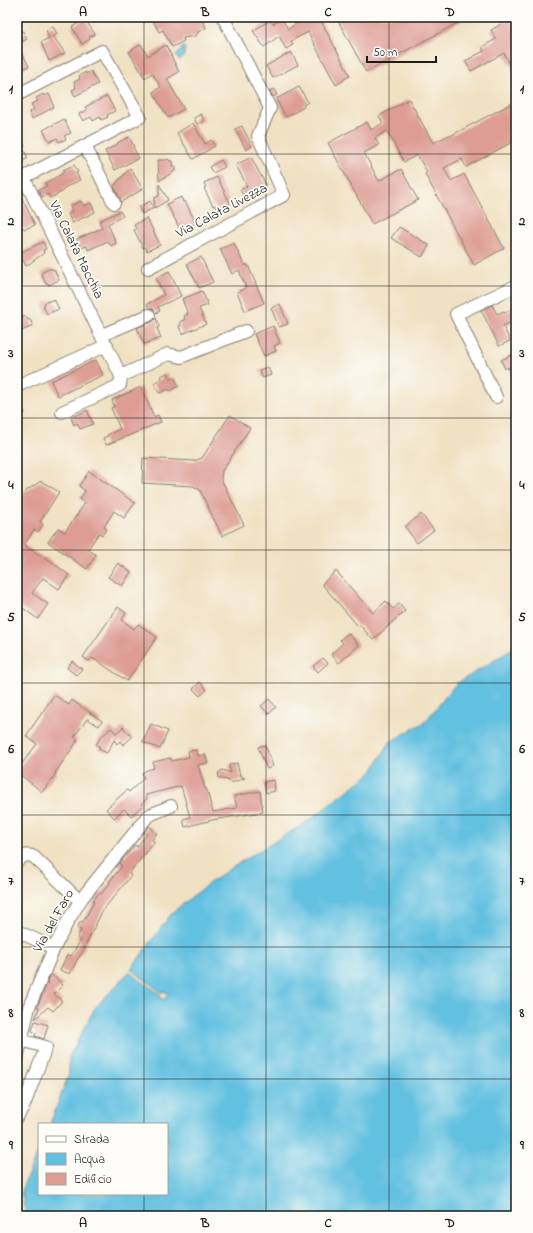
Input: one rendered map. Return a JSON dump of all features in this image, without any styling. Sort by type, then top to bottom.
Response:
[{"type":"street","name":"Via Calata Livezza","points":[[148,268],[284,195],[258,136],[270,108],[223,17]]},
{"type":"street","name":"Via Calata Macchia","points":[[17,95],[102,50],[140,117],[20,179],[104,340],[121,376]]},
{"type":"street","points":[[85,146],[114,203]]},
{"type":"street","points":[[496,397],[456,314],[516,286]]},
{"type":"street","points":[[17,386],[149,315]]},
{"type":"street","points":[[62,412],[120,385],[121,376],[168,354],[181,357],[246,331]]},
{"type":"street","name":"Via del Faro","points":[[17,1058],[21,1022],[54,948],[80,901],[147,817],[172,806]]},
{"type":"street","points":[[17,862],[27,854],[34,857],[80,901]]},
{"type":"street","points":[[17,931],[54,948]]},
{"type":"street","points":[[17,1117],[24,1105],[46,1047],[19,1039]]},
{"type":"water","points":[[184,47],[183,57],[180,60],[176,55]]},
{"type":"water","points":[[516,647],[516,1216],[26,1216],[21,1191],[38,1152],[38,1195],[168,1195],[168,1123],[50,1123],[69,1074],[69,1057],[95,1008],[129,972],[161,995],[160,997],[164,1000],[168,994],[164,991],[162,993],[131,969],[172,913],[208,884],[234,866],[304,824],[371,773],[390,742],[425,722],[456,684]]},
{"type":"building","points":[[151,17],[169,17],[171,21],[180,17],[201,17],[206,28],[198,32],[196,36],[183,38],[184,41],[172,47],[163,30],[159,32]]},
{"type":"building","points":[[300,17],[319,17],[350,76],[336,85],[308,32],[291,41],[293,45],[286,49],[279,36],[264,47],[253,31],[270,20],[273,24],[282,19],[288,29],[302,20]]},
{"type":"building","points":[[336,17],[469,17],[366,72]]},
{"type":"building","points":[[85,19],[95,34],[89,37],[90,39],[82,44],[72,27]]},
{"type":"building","points":[[510,19],[516,30],[516,76],[504,53],[471,71],[465,61],[484,51],[482,47],[496,39],[491,30]]},
{"type":"building","points":[[53,26],[57,34],[53,36],[65,53],[49,61],[41,42],[49,38],[46,30]]},
{"type":"building","points":[[23,31],[27,39],[21,42],[17,34]]},
{"type":"building","points":[[141,44],[148,56],[166,45],[179,72],[167,79],[184,109],[168,118],[153,92],[161,87],[152,73],[145,78],[129,52]]},
{"type":"building","points":[[291,52],[298,65],[273,78],[266,66]]},
{"type":"building","points":[[22,53],[29,66],[17,72],[17,55]]},
{"type":"building","points":[[91,71],[98,84],[75,96],[72,90],[76,88],[74,82],[80,79],[79,76]]},
{"type":"building","points":[[299,87],[308,102],[303,105],[304,107],[286,117],[276,99]]},
{"type":"building","points":[[274,89],[277,95],[273,97],[269,91]]},
{"type":"building","points":[[43,94],[44,96],[49,94],[54,107],[32,119],[29,112],[34,110],[31,104],[38,101],[36,98]]},
{"type":"building","points":[[107,96],[115,111],[107,115],[108,117],[101,120],[100,117],[93,121],[91,117],[83,121],[79,114],[87,110],[85,107]]},
{"type":"building","points":[[409,99],[433,143],[449,135],[450,136],[516,101],[516,140],[466,167],[462,159],[444,168],[451,181],[464,174],[504,248],[474,265],[425,174],[427,172],[417,155],[404,162],[387,131],[375,138],[379,145],[364,153],[379,181],[401,169],[418,200],[372,224],[328,143],[367,122],[371,130],[383,123],[379,116]]},
{"type":"building","points":[[201,114],[204,121],[197,124],[194,118]]},
{"type":"building","points":[[64,119],[71,133],[64,136],[66,139],[59,142],[57,138],[50,142],[43,130]]},
{"type":"building","points":[[193,123],[205,144],[211,140],[215,146],[193,159],[177,133]]},
{"type":"building","points":[[242,126],[252,146],[246,150],[235,129]]},
{"type":"building","points":[[17,130],[25,146],[23,148],[28,158],[17,164]]},
{"type":"building","points":[[129,137],[139,158],[115,170],[105,151]]},
{"type":"building","points":[[251,157],[266,185],[244,197],[240,190],[247,186],[236,165]]},
{"type":"building","points":[[168,159],[172,161],[172,166],[175,166],[175,171],[159,181],[158,160]]},
{"type":"building","points":[[221,160],[225,167],[213,173],[209,167]]},
{"type":"building","points":[[74,165],[80,180],[64,188],[64,191],[50,198],[48,194],[42,197],[38,190],[47,186],[45,183],[60,175],[64,172],[63,170]]},
{"type":"building","points":[[130,168],[143,189],[121,202],[114,186]]},
{"type":"building","points":[[217,177],[230,203],[217,209],[215,205],[213,206],[204,188],[206,187],[204,183]]},
{"type":"building","points":[[159,184],[168,200],[155,208],[154,198],[159,196]]},
{"type":"building","points":[[17,188],[35,225],[25,229],[17,225]]},
{"type":"building","points":[[181,197],[183,202],[185,201],[196,223],[181,231],[167,204]]},
{"type":"building","points":[[81,201],[84,206],[91,203],[95,212],[72,223],[68,214],[72,211],[70,206]]},
{"type":"building","points":[[150,201],[154,208],[142,214],[139,207]]},
{"type":"building","points":[[120,211],[123,216],[108,224],[116,243],[111,246],[108,241],[88,250],[87,246],[81,248],[77,239],[102,228],[99,221]]},
{"type":"building","points":[[147,218],[160,245],[147,251],[145,247],[143,248],[134,230],[136,229],[134,225]]},
{"type":"building","points":[[399,227],[429,245],[422,257],[391,238]]},
{"type":"building","points":[[43,242],[46,249],[43,250],[44,253],[26,266],[19,253]]},
{"type":"building","points":[[234,243],[244,265],[248,265],[264,303],[245,311],[237,292],[246,288],[239,270],[232,274],[220,249]]},
{"type":"building","points":[[201,257],[213,282],[199,288],[187,264]]},
{"type":"building","points":[[51,268],[52,270],[54,269],[59,280],[49,285],[48,283],[46,284],[41,273]]},
{"type":"building","points":[[169,271],[181,296],[158,307],[160,311],[156,313],[153,309],[149,308],[147,304],[164,295],[156,278]]},
{"type":"building","points":[[202,291],[208,305],[199,308],[206,324],[182,334],[179,326],[181,325],[180,322],[185,319],[184,316],[188,314],[182,299]]},
{"type":"building","points":[[54,299],[59,309],[47,314],[43,306],[45,305],[44,303]]},
{"type":"building","points":[[280,304],[288,324],[279,327],[271,308]]},
{"type":"building","points":[[492,305],[497,314],[504,311],[504,313],[516,307],[516,320],[503,326],[510,341],[499,346],[481,310]]},
{"type":"building","points":[[26,316],[28,320],[30,319],[33,326],[17,333],[17,319]]},
{"type":"building","points":[[156,318],[159,327],[157,328],[161,338],[144,344],[137,328],[152,322]]},
{"type":"building","points":[[273,326],[280,343],[274,346],[276,351],[264,356],[254,334]]},
{"type":"building","points":[[516,353],[516,385],[508,367],[505,369],[501,360]]},
{"type":"building","points":[[96,360],[103,375],[58,396],[51,381]]},
{"type":"building","points":[[268,367],[271,375],[263,378],[259,370]]},
{"type":"building","points":[[167,373],[170,379],[174,377],[179,386],[170,391],[169,389],[159,393],[154,383],[162,378],[161,376]]},
{"type":"building","points":[[141,387],[154,417],[158,415],[161,422],[106,445],[103,438],[120,429],[111,408],[114,407],[112,400]]},
{"type":"building","points":[[17,398],[25,413],[19,417],[17,412]]},
{"type":"building","points":[[87,410],[93,424],[80,429],[77,423],[74,425],[71,418]]},
{"type":"building","points":[[230,415],[250,428],[222,471],[221,479],[244,525],[222,536],[200,490],[193,486],[142,483],[143,458],[194,461],[202,458]]},
{"type":"building","points":[[89,471],[135,503],[124,518],[114,511],[104,527],[107,529],[102,535],[99,533],[88,549],[96,555],[87,569],[48,542],[58,528],[65,532],[85,503],[80,499],[85,491],[79,486]]},
{"type":"building","points":[[41,481],[59,492],[40,522],[43,524],[38,532],[34,530],[24,545],[44,558],[45,557],[69,575],[59,589],[43,578],[32,593],[48,604],[38,619],[17,604],[17,569],[23,560],[17,556],[17,504],[26,491]]},
{"type":"building","points":[[421,514],[434,530],[417,543],[405,527]]},
{"type":"building","points":[[118,563],[131,572],[122,586],[108,577]]},
{"type":"building","points":[[336,571],[373,613],[386,601],[393,609],[399,604],[405,611],[373,640],[360,625],[358,626],[322,584]]},
{"type":"building","points":[[118,607],[126,613],[122,620],[134,629],[138,624],[157,637],[127,681],[92,658],[89,661],[83,657]]},
{"type":"building","points":[[348,633],[359,645],[339,663],[331,654],[343,643],[340,640]]},
{"type":"building","points":[[323,658],[328,663],[318,672],[313,666]]},
{"type":"building","points":[[72,661],[82,669],[76,675],[67,668]]},
{"type":"building","points":[[200,682],[207,690],[200,696],[193,689]]},
{"type":"building","points":[[54,695],[69,705],[72,700],[102,721],[99,726],[87,719],[74,737],[78,740],[55,773],[56,774],[42,792],[17,772],[17,770],[37,744],[26,736]]},
{"type":"building","points":[[269,699],[276,707],[269,714],[261,706]]},
{"type":"building","points":[[151,724],[168,731],[160,749],[143,742]]},
{"type":"building","points":[[123,727],[132,737],[123,745],[120,741],[117,744],[114,740],[107,753],[98,749],[100,747],[96,745],[100,738],[111,728],[116,733]]},
{"type":"building","points":[[265,745],[273,766],[267,769],[258,747]]},
{"type":"building","points":[[197,750],[198,756],[205,754],[208,763],[198,765],[213,812],[237,808],[234,796],[260,791],[263,812],[212,820],[185,827],[183,819],[190,817],[181,786],[146,795],[147,799],[141,804],[142,806],[131,816],[124,809],[114,818],[106,809],[127,790],[129,792],[144,778],[142,773],[154,768],[153,762],[170,758],[172,761],[189,757],[188,751]]},
{"type":"building","points":[[237,763],[240,776],[245,778],[231,783],[230,781],[219,778],[218,773],[222,770],[231,773],[229,765]]},
{"type":"building","points":[[274,780],[275,791],[266,793],[264,782]]},
{"type":"building","points":[[149,826],[157,833],[152,840],[155,842],[129,874],[131,876],[103,910],[85,948],[70,974],[60,970],[67,955],[71,956],[81,940],[77,938],[81,930],[77,928],[81,921],[83,922],[94,902],[93,901],[99,893],[101,894],[122,866],[119,864],[135,845],[137,847],[147,834],[144,832]]},
{"type":"building","points":[[51,974],[63,985],[54,994],[62,1001],[53,1011],[48,1007],[35,1019],[39,1008],[37,1007],[46,986],[49,983],[47,983]]},
{"type":"building","points":[[35,1021],[48,1025],[44,1039],[35,1036],[36,1033],[32,1031]]}]
